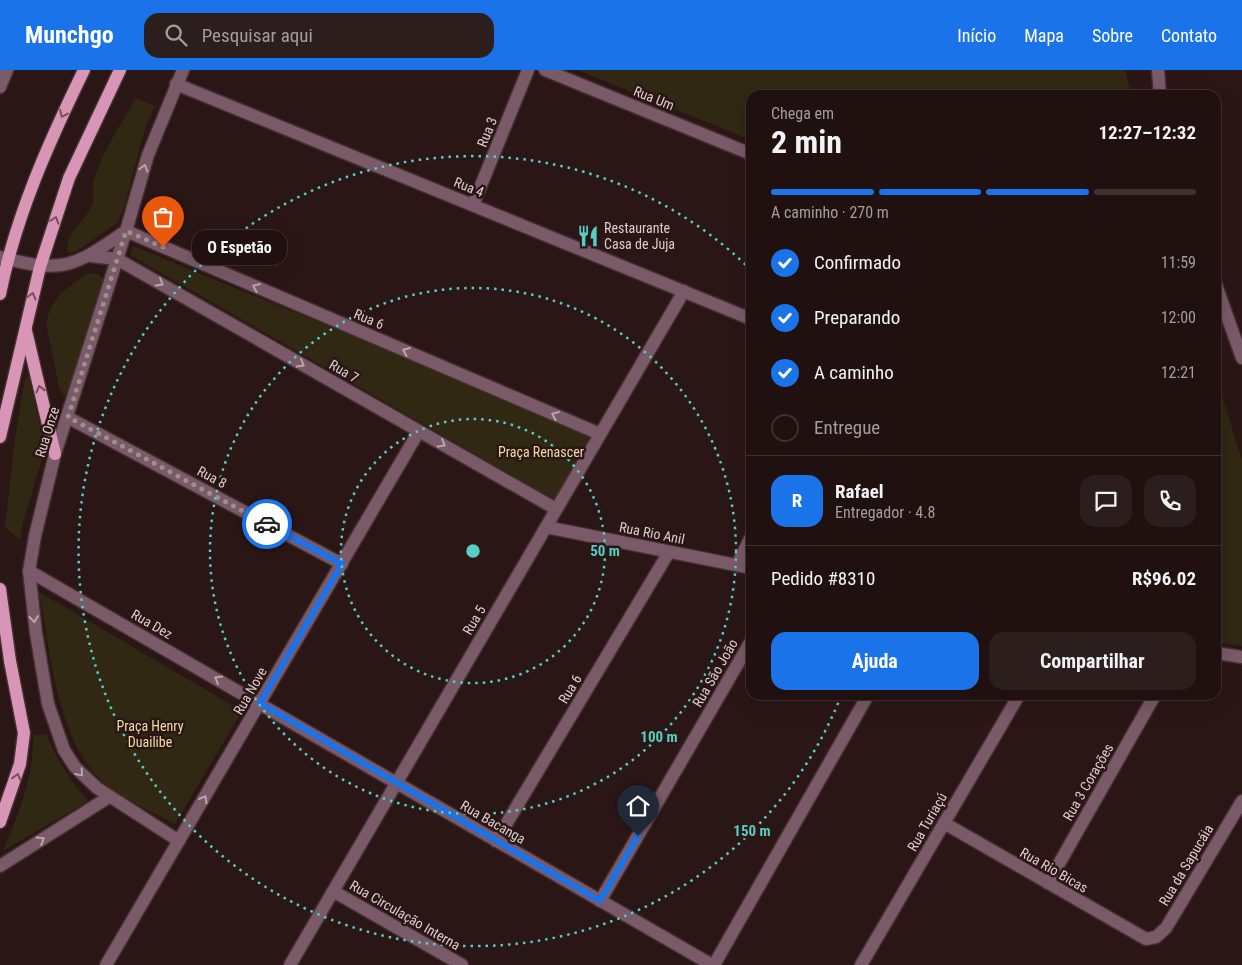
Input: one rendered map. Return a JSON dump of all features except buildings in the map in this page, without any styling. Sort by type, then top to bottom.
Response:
[{"type":"main road","points":[[0,294],[4,258],[35,177],[84,70]]},
{"type":"main road","points":[[0,437],[24,326],[40,267],[69,178],[120,70]]},
{"type":"main road","points":[[24,326],[55,454]]},
{"type":"main road","points":[[0,589],[10,662],[24,733],[20,764],[0,822]]},
{"type":"street","points":[[0,87],[7,70]]},
{"type":"street","name":"Rua Onze","points":[[179,841],[109,797],[75,768],[56,729],[48,704],[36,633],[29,570],[35,536],[55,454],[126,231],[148,155],[183,70]]},
{"type":"street","name":"Rua 3","points":[[473,205],[528,70]]},
{"type":"street","name":"Rua Um","points":[[545,70],[746,152]]},
{"type":"street","points":[[1158,70],[1160,90]]},
{"type":"street","name":"Rua 4","points":[[176,84],[746,316]]},
{"type":"street","points":[[4,258],[40,267],[69,265],[91,256],[126,231]]},
{"type":"street","name":"Rua 6","points":[[126,231],[600,434]]},
{"type":"street","points":[[91,256],[117,259]]},
{"type":"street","name":"Rua 7","points":[[117,259],[556,509]]},
{"type":"street","name":"Rua 5","points":[[290,965],[684,291]]},
{"type":"street","points":[[1221,299],[1241,354]]},
{"type":"street","name":"Rua 8","points":[[68,417],[342,564]]},
{"type":"street","name":"Rua Nove","points":[[106,965],[420,431]]},
{"type":"street","name":"Rua Rio Anil","points":[[546,526],[746,567]]},
{"type":"street","points":[[737,565],[746,547]]},
{"type":"street","name":"Rua 6","points":[[496,841],[669,552]]},
{"type":"street","name":"Rua Dez","points":[[29,570],[260,703]]},
{"type":"street","name":"Rua São João","points":[[600,901],[746,650]]},
{"type":"street","points":[[1221,654],[1242,657]]},
{"type":"street","points":[[713,965],[865,700]]},
{"type":"street","name":"Rua Turiaçú","points":[[861,965],[1016,700]]},
{"type":"street","name":"Rua 3 Corações","points":[[1048,884],[1152,700]]},
{"type":"street","name":"Rua Bacanga","points":[[260,703],[396,784],[713,965]]},
{"type":"street","points":[[0,866],[109,797]]},
{"type":"street","name":"Rua da Sapucáia","points":[[1151,938],[1156,937],[1166,928],[1242,801]]},
{"type":"street","name":"Rua Rio Bicas","points":[[944,823],[1142,938],[1151,938]]},
{"type":"street","name":"Rua Circulação Interna","points":[[333,891],[462,965]]},
{"type":"green space","points":[[578,70],[1125,70],[1131,90],[746,90],[746,138]]},
{"type":"green space","points":[[136,98],[155,106],[146,125],[123,211],[117,223],[77,251],[68,253],[69,238],[93,203],[93,184],[100,162]]},
{"type":"green space","name":"Praça Renascer","points":[[133,246],[591,434],[557,501],[130,255]]},
{"type":"green space","points":[[99,274],[104,281],[68,395],[65,396],[60,391],[46,323],[50,309],[61,293],[85,275]]},
{"type":"green space","points":[[29,376],[45,449],[24,519],[20,540],[5,527],[15,438],[25,378]]},
{"type":"green space","points":[[1221,393],[1242,460],[1242,646],[1221,643]]},
{"type":"green space","name":"Praça Henry Duailibe","points":[[39,592],[242,711],[175,824],[129,800],[105,784],[89,766],[76,744],[58,695]]},
{"type":"green space","points":[[46,734],[64,769],[88,801],[3,851],[20,809],[28,780],[33,750],[33,735]]},
{"type":"way so far","points":[[163,247],[126,231],[68,417],[267,524]]},
{"type":"place","name":"Restaurante Casa de Juja","points":[[588,236]]},
{"type":"place","name":"O Espetão","points":[[163,247]]},
{"type":"route","points":[[267,524],[342,564],[260,703],[396,784],[600,901],[638,836]]}]
